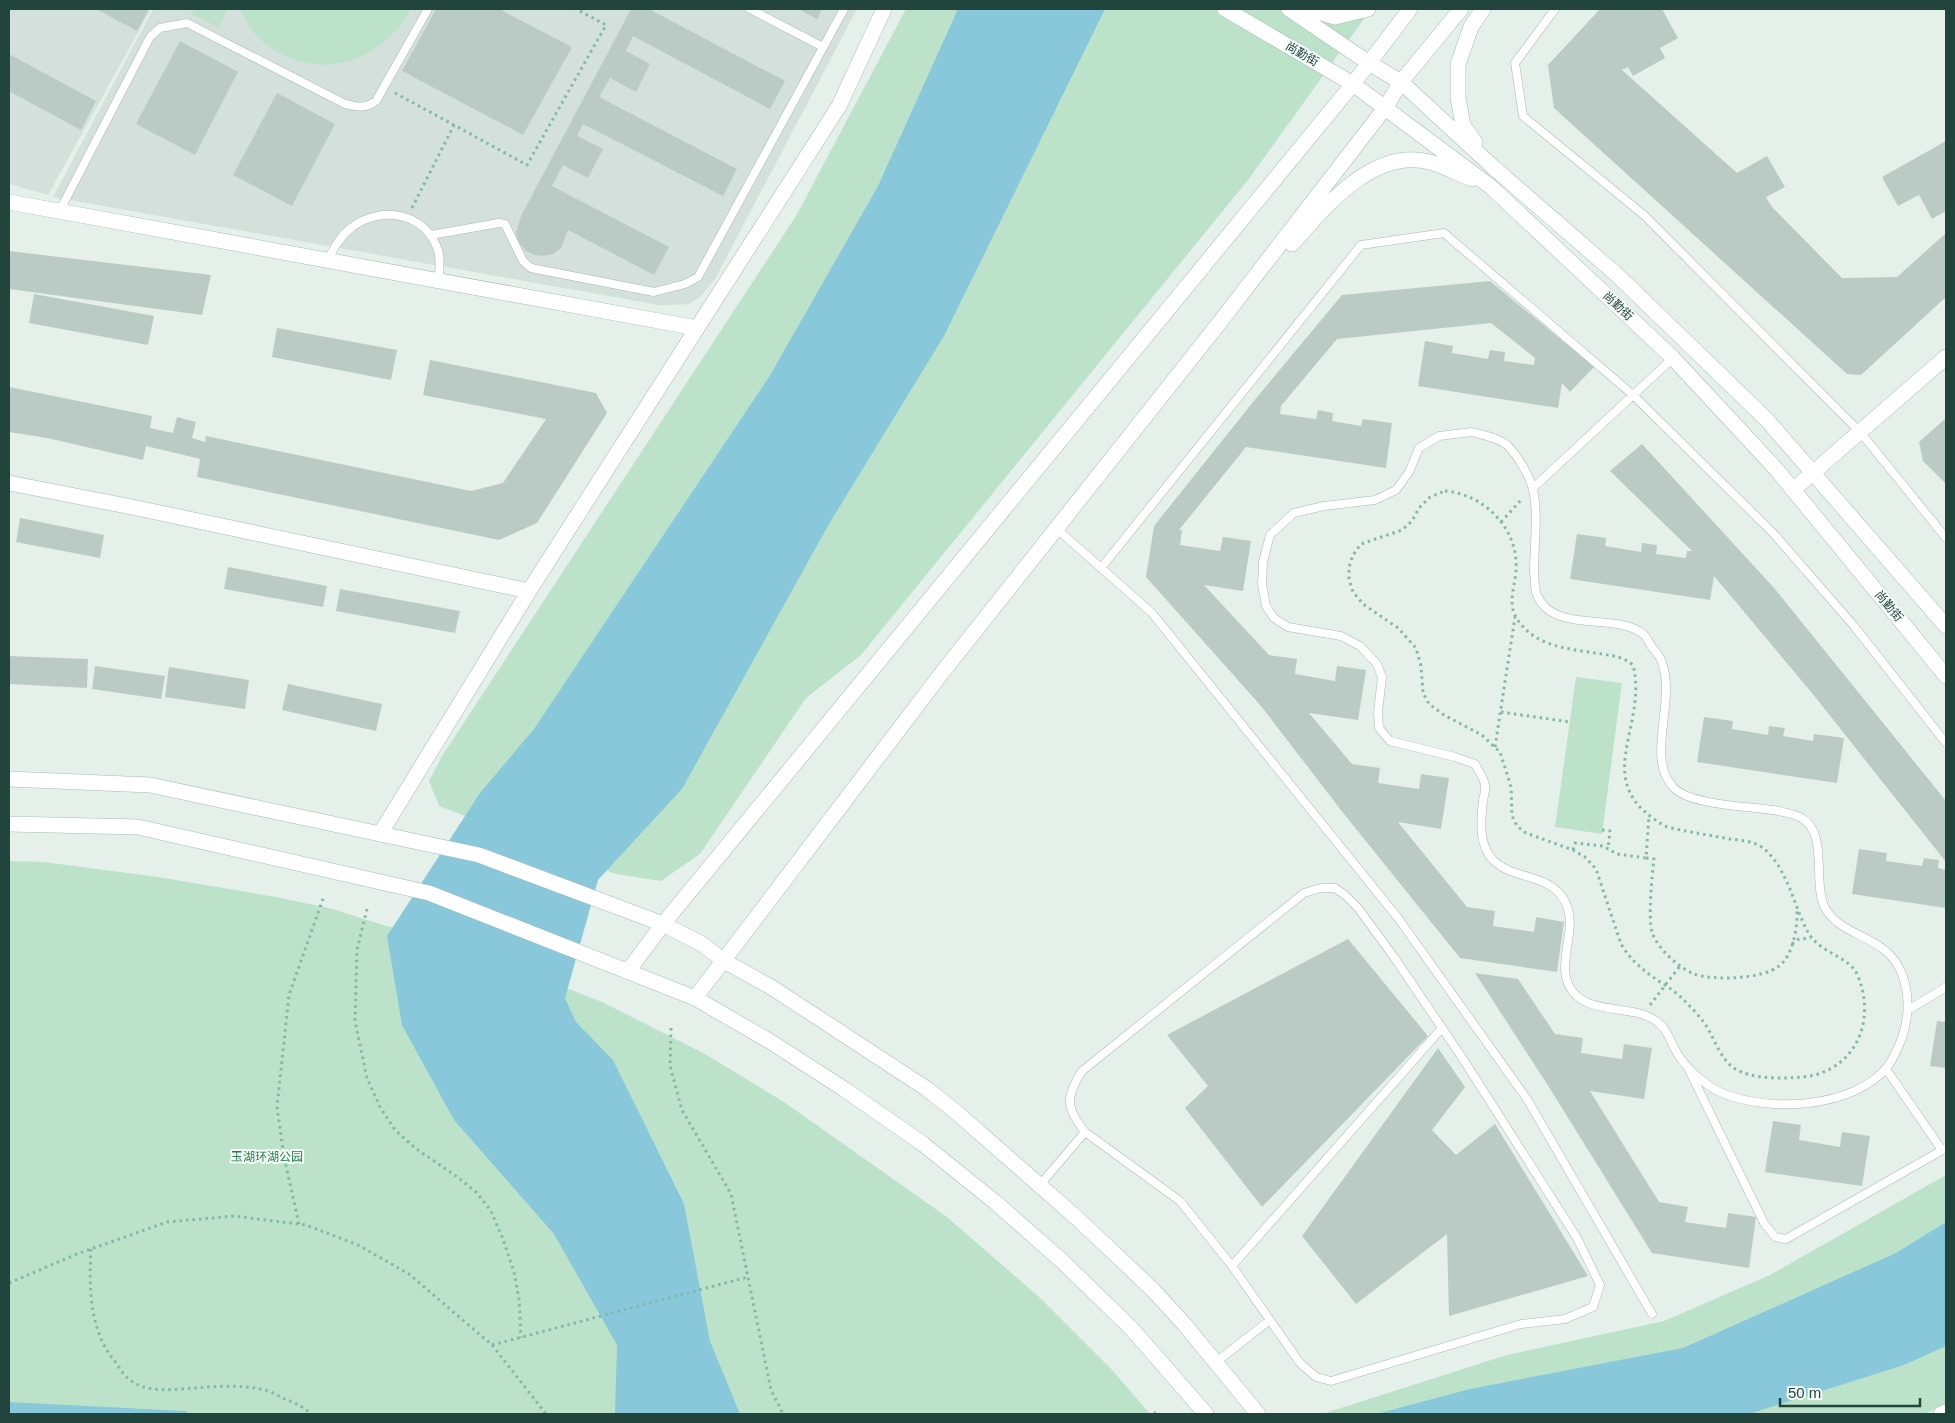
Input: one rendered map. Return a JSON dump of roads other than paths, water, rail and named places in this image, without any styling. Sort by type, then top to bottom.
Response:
[{"type":"main road","points":[[380,834],[529,591],[839,106],[884,9]]},
{"type":"main road","name":"尚勤街","points":[[1225,9],[1353,84],[1491,186],[1673,358],[1776,469],[1946,676]]},
{"type":"main road","name":"尚勤街","points":[[1289,9],[1369,63],[1401,82],[1623,281],[1766,418],[1946,626]]},
{"type":"main road","points":[[1310,9],[1334,17],[1368,9]]},
{"type":"main road","points":[[628,971],[663,924],[1353,84],[1410,9]]},
{"type":"main road","points":[[694,998],[941,674],[1220,322],[1385,108],[1401,82],[1461,9]]},
{"type":"main road","points":[[1483,9],[1471,27],[1458,64],[1458,98],[1463,125],[1494,167]]},
{"type":"main road","points":[[1220,322],[1336,196],[1372,170],[1403,160],[1429,162],[1491,186]]},
{"type":"main road","points":[[9,202],[697,328]]},
{"type":"main road","points":[[1793,490],[1814,474],[1946,357]]},
{"type":"main road","points":[[9,483],[132,507],[529,591]]},
{"type":"main road","points":[[9,779],[150,785],[479,855],[663,924],[702,944],[724,961],[771,988],[927,1089],[956,1112],[1078,1219],[1153,1290],[1216,1362],[1258,1414]]},
{"type":"main road","points":[[9,824],[138,827],[429,893],[694,998],[771,1042],[844,1089],[923,1144],[996,1202],[1112,1309],[1206,1414]]},
{"type":"main road","points":[[1941,1414],[1946,1412]]},
{"type":"lane","points":[[59,212],[150,37],[160,28],[187,23],[345,104],[359,107],[369,106],[385,88],[428,9]]},
{"type":"lane","points":[[750,9],[823,47]]},
{"type":"lane","points":[[431,235],[499,223],[505,224],[524,261],[531,268],[654,292],[685,284],[698,276],[844,9]]},
{"type":"lane","points":[[1555,9],[1515,63],[1523,116],[1645,216],[1860,432],[1946,538]]},
{"type":"lane","points":[[327,261],[340,238],[353,226],[374,216],[390,214],[407,218],[421,226],[431,235],[439,252],[439,281]]},
{"type":"lane","points":[[1101,568],[1360,245],[1444,233],[1633,395],[1774,534],[1854,626],[1946,744]]},
{"type":"lane","points":[[1533,488],[1673,358]]},
{"type":"lane","points":[[1688,1068],[1718,1091],[1759,1103],[1811,1103],[1844,1095],[1866,1085],[1886,1069],[1896,1052],[1908,1019],[1908,999],[1902,974],[1894,958],[1879,944],[1833,920],[1823,903],[1818,876],[1818,846],[1808,823],[1799,816],[1774,810],[1690,799],[1674,788],[1664,772],[1660,755],[1666,712],[1666,684],[1661,659],[1642,633],[1621,625],[1583,621],[1560,615],[1547,609],[1535,593],[1533,488],[1523,468],[1506,444],[1472,432],[1439,436],[1419,448],[1410,472],[1396,490],[1375,500],[1324,506],[1294,513],[1270,535],[1263,562],[1262,584],[1266,606],[1274,618],[1288,628],[1341,636],[1360,646],[1377,664],[1382,677],[1378,712],[1379,728],[1390,742],[1455,757],[1475,764],[1486,785],[1481,827],[1486,851],[1496,863],[1511,871],[1550,884],[1559,891],[1569,909],[1570,928],[1565,973],[1572,991],[1586,1003],[1628,1009],[1644,1014],[1659,1022],[1669,1035],[1678,1054],[1688,1068],[1764,1223],[1775,1237],[1786,1239],[1944,1149],[1886,1069]]},
{"type":"lane","points":[[1057,529],[1152,613],[1398,918],[1527,1099],[1652,1314]]},
{"type":"lane","points":[[1321,888],[1334,888],[1345,895],[1358,908],[1442,1028],[1577,1238],[1600,1286],[1593,1307],[1565,1319],[1522,1324],[1330,1381],[1316,1377],[1300,1363],[1232,1266],[1180,1201],[1085,1132],[1073,1117],[1070,1100],[1072,1086],[1082,1071],[1304,893],[1321,888]]},
{"type":"lane","points":[[1908,1010],[1946,987]]},
{"type":"lane","points":[[1232,1266],[1442,1028]]},
{"type":"lane","points":[[1039,1186],[1085,1132]]},
{"type":"lane","points":[[1216,1362],[1270,1320]]},
{"type":"water","points":[[958,9],[1105,9],[944,336],[829,524],[682,789],[598,880],[565,998],[576,1022],[613,1060],[684,1204],[710,1341],[740,1414],[615,1414],[617,1345],[554,1234],[454,1120],[402,1025],[387,936],[480,793],[534,729],[769,377],[878,186]]},
{"type":"water","points":[[1946,1222],[1946,1346],[1904,1365],[1749,1414],[1376,1414],[1470,1389],[1683,1348],[1896,1253]]},
{"type":"water","points":[[9,1402],[184,1411],[191,1414],[9,1414]]},
{"type":"park label","name":"玉湖环湖公园","points":[[267,1157]]}]
